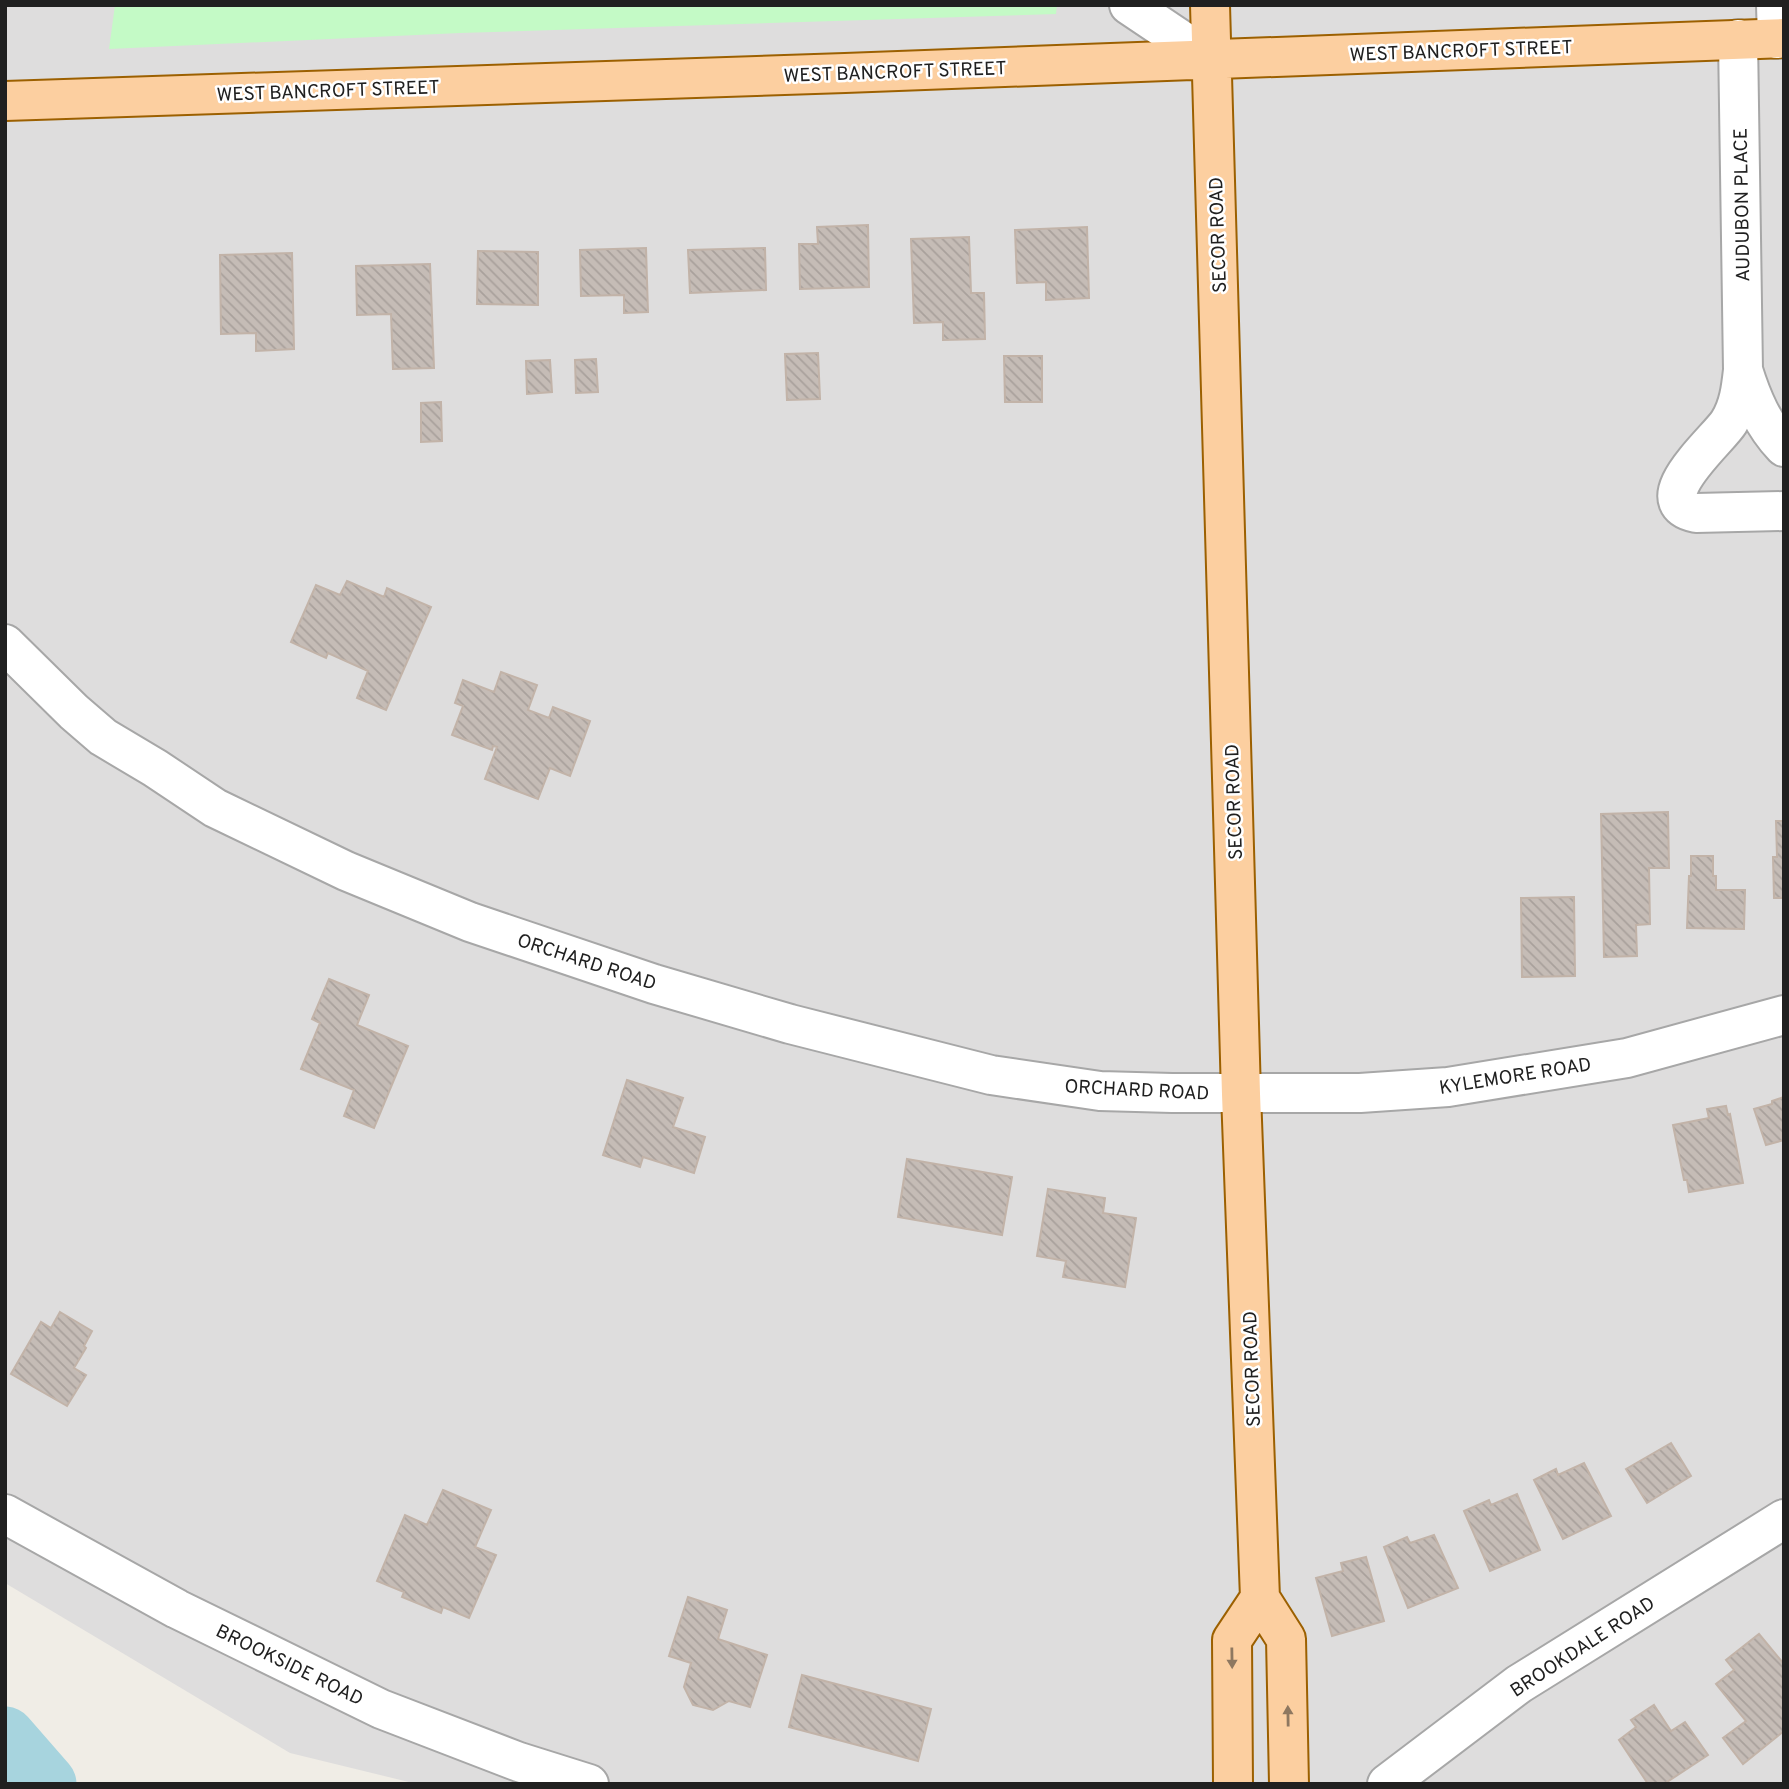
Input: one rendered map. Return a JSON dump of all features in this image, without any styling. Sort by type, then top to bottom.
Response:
[{"type":"main road","name":"SECOR ROAD","points":[[1210,5],[1241,1094],[1261,1598],[1286,1639],[1289,1784]]},
{"type":"main road","name":"WEST BANCROFT STREET","points":[[5,101],[1211,60],[1738,39],[1779,27]]},
{"type":"main road","points":[[1233,1784],[1232,1640],[1261,1598]]},
{"type":"street","points":[[1129,5],[1211,60]]},
{"type":"street","name":"AUDUBON PLACE","points":[[1738,39],[1743,370],[1740,392],[1730,421],[1685,473],[1680,482],[1678,501],[1681,507],[1696,513],[1784,511]]},
{"type":"street","name":"AUDUBON PLACE","points":[[1743,370],[1755,406],[1784,447]]},
{"type":"street","name":"ORCHARD ROAD","points":[[5,644],[103,737],[215,808],[346,871],[470,922],[654,984],[777,1020],[991,1075],[1100,1091],[1241,1094]]},
{"type":"street","name":"KYLEMORE ROAD","points":[[1241,1094],[1360,1093],[1448,1087],[1627,1058],[1784,1015]]},
{"type":"street","name":"BROOKSIDE ROAD","points":[[5,1514],[177,1609],[382,1709],[519,1762],[589,1784]]},
{"type":"street","name":"BROOKDALE ROAD","points":[[1387,1784],[1519,1685],[1784,1519]]},
{"type":"shaded area","points":[[5,5],[1784,5],[1784,1784],[417,1784],[290,1753],[5,1583]]},
{"type":"green space","points":[[115,5],[1057,5],[1056,14],[460,33],[109,49]]},
{"type":"building","points":[[868,225],[869,287],[800,289],[799,244],[818,244],[817,227]]},
{"type":"building","points":[[1087,227],[1089,298],[1046,300],[1046,282],[1017,283],[1015,230]]},
{"type":"building","points":[[969,237],[971,293],[984,293],[985,339],[943,340],[943,322],[914,323],[911,239]]},
{"type":"building","points":[[646,248],[648,312],[624,313],[624,295],[581,296],[580,250]]},
{"type":"building","points":[[765,248],[766,290],[690,293],[688,250]]},
{"type":"building","points":[[478,251],[538,252],[538,305],[477,304]]},
{"type":"building","points":[[292,253],[294,349],[256,351],[256,333],[221,334],[220,255]]},
{"type":"building","points":[[430,264],[434,368],[393,369],[391,314],[357,315],[356,266]]},
{"type":"building","points":[[818,353],[820,399],[787,400],[785,354]]},
{"type":"building","points":[[1004,356],[1042,356],[1042,402],[1005,402]]},
{"type":"building","points":[[596,359],[598,392],[576,393],[575,360]]},
{"type":"building","points":[[550,360],[552,392],[527,394],[526,361]]},
{"type":"building","points":[[441,402],[442,441],[421,442],[421,403]]},
{"type":"building","points":[[347,581],[384,597],[387,588],[431,607],[386,710],[357,698],[368,671],[328,653],[326,658],[291,642],[316,585],[340,595]]},
{"type":"building","points":[[501,672],[537,685],[528,710],[549,718],[553,707],[590,721],[570,776],[550,768],[538,799],[485,779],[497,747],[493,746],[492,750],[452,735],[463,706],[455,703],[463,680],[494,692]]},
{"type":"building","points":[[1668,812],[1669,868],[1649,868],[1650,924],[1636,925],[1637,956],[1604,957],[1601,814]]},
{"type":"building","points":[[1776,821],[1784,821],[1784,898],[1774,898]]},
{"type":"building","points":[[1691,856],[1713,856],[1716,890],[1745,890],[1744,929],[1687,928]]},
{"type":"building","points":[[1574,897],[1575,976],[1522,977],[1521,898]]},
{"type":"building","points":[[329,979],[369,995],[357,1025],[408,1046],[374,1128],[344,1116],[354,1090],[301,1069],[320,1023],[312,1019]]},
{"type":"building","points":[[627,1080],[683,1098],[673,1127],[705,1137],[694,1173],[643,1157],[640,1167],[603,1155]]},
{"type":"building","points":[[1784,1097],[1784,1140],[1766,1145],[1754,1109]]},
{"type":"building","points":[[1726,1106],[1728,1115],[1730,1114],[1743,1183],[1689,1192],[1673,1125],[1709,1118],[1707,1109]]},
{"type":"building","points":[[907,1159],[1012,1177],[1002,1235],[898,1217]]},
{"type":"building","points":[[1048,1189],[1105,1198],[1103,1213],[1136,1218],[1125,1287],[1063,1277],[1066,1261],[1037,1256]]},
{"type":"building","points":[[60,1312],[92,1331],[74,1368],[86,1375],[67,1406],[11,1374],[41,1322],[51,1328]]},
{"type":"building","points":[[1671,1443],[1691,1476],[1647,1503],[1626,1469]]},
{"type":"building","points":[[1584,1463],[1611,1516],[1563,1539],[1534,1480],[1556,1469],[1558,1475]]},
{"type":"building","points":[[443,1490],[491,1510],[475,1547],[496,1555],[469,1618],[443,1607],[441,1613],[402,1597],[404,1592],[377,1581],[405,1515],[427,1525]]},
{"type":"building","points":[[1517,1494],[1540,1550],[1490,1571],[1464,1511],[1489,1500],[1491,1505]]},
{"type":"building","points":[[1434,1535],[1458,1588],[1408,1608],[1384,1547],[1407,1537],[1410,1543]]},
{"type":"building","points":[[1366,1557],[1384,1621],[1332,1636],[1316,1578],[1343,1571],[1341,1563]]},
{"type":"building","points":[[688,1597],[727,1610],[718,1639],[767,1655],[750,1707],[729,1701],[713,1710],[693,1705],[684,1687],[691,1663],[669,1656]]},
{"type":"building","points":[[1759,1634],[1784,1664],[1784,1731],[1743,1764],[1723,1738],[1746,1721],[1716,1684],[1734,1670],[1726,1660]]},
{"type":"building","points":[[802,1675],[931,1709],[918,1761],[789,1727]]},
{"type":"building","points":[[1654,1705],[1671,1731],[1685,1722],[1708,1755],[1664,1784],[1648,1784],[1619,1740],[1636,1727],[1631,1720]]},
{"type":"waterway","points":[[5,1737],[46,1784]]}]
